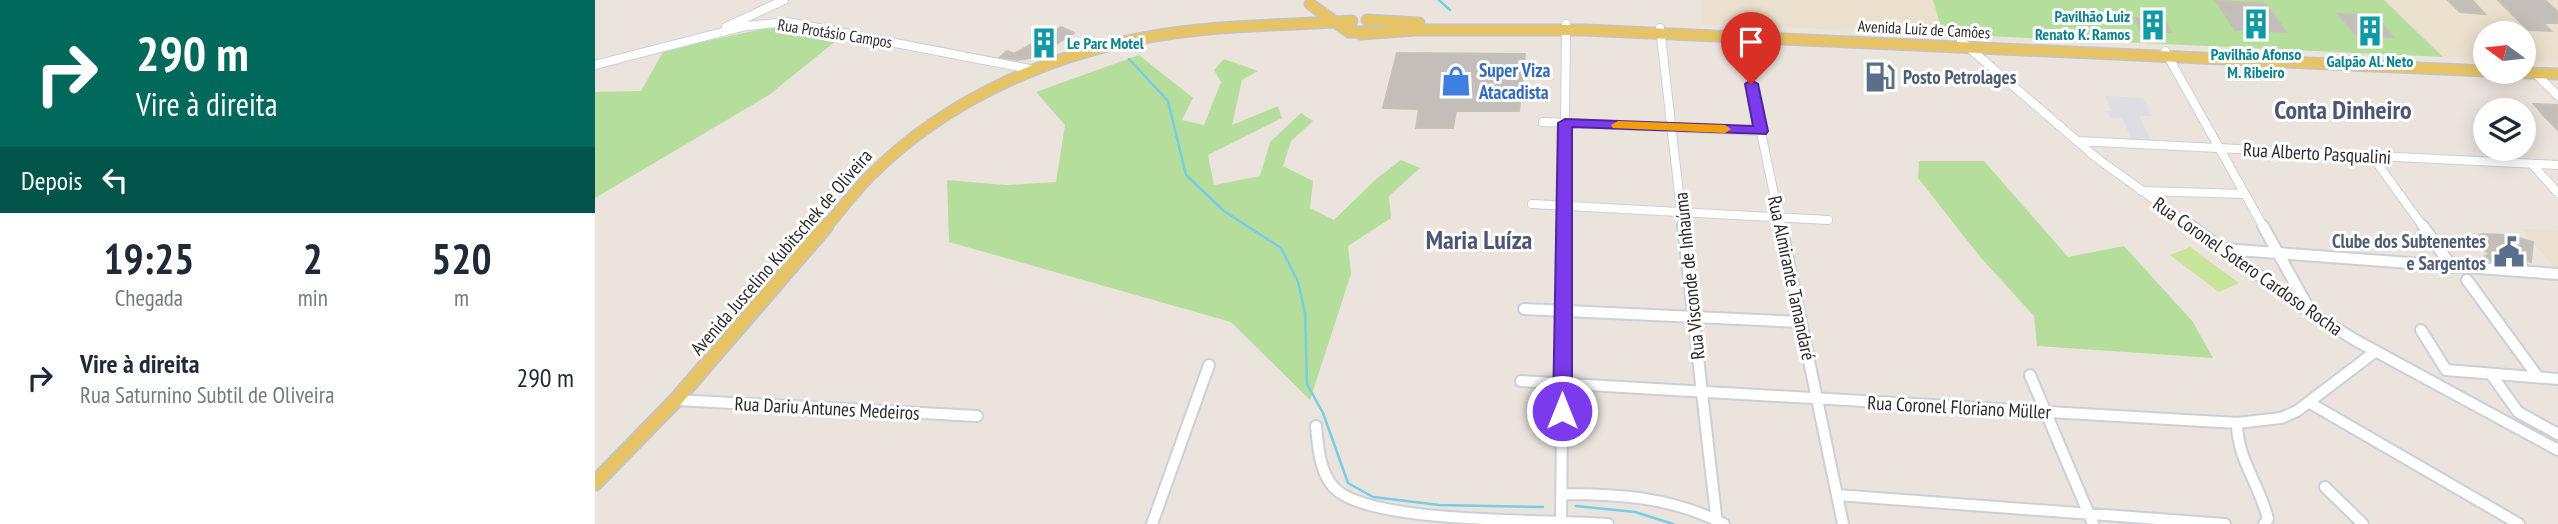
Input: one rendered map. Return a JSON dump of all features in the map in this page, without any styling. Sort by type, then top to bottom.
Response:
[{"type":"main road","points":[[1307,2],[1373,23],[1374,27],[1354,33],[1332,23],[1307,2]]},
{"type":"main road","points":[[1290,25],[1309,14],[1307,2]]},
{"type":"main road","points":[[1354,33],[1345,28],[1360,20]]},
{"type":"main road","name":"Avenida Juscelino Kubitschek de Oliveira","points":[[595,483],[676,400],[848,200],[887,160],[927,127],[954,110],[1035,70],[1085,53],[1140,39],[1191,31],[1360,20]]},
{"type":"main road","name":"Avenida Luiz de Camões","points":[[1360,20],[1741,34],[2473,68]]},
{"type":"main road","name":"Avenida Juscelino Kubitschek de Oliveira","points":[[1265,27],[1354,33]]},
{"type":"main road","name":"Avenida Luiz de Camões","points":[[1354,33],[1566,27]]},
{"type":"main road","points":[[2536,67],[2558,68]]},
{"type":"main road","points":[[2536,73],[2558,74]]},
{"type":"street","points":[[710,35],[784,0]]},
{"type":"street","name":"Rua Protásio Campos","points":[[595,65],[760,23],[787,22],[1035,70]]},
{"type":"street","points":[[1561,522],[1566,27]]},
{"type":"street","name":"Rua Visconde de Inhaúma","points":[[1661,31],[1719,522]]},
{"type":"street","name":"Rua Almirante Tamandaré","points":[[1741,34],[1843,524]]},
{"type":"street","name":"Rua Coronel Sotero Cardoso Rocha","points":[[1965,44],[2077,141],[2141,191],[2310,312],[2558,450]]},
{"type":"street","points":[[2167,54],[2310,312]]},
{"type":"street","points":[[2536,74],[2558,96]]},
{"type":"street","points":[[1543,122],[1761,131]]},
{"type":"street","name":"Rua Alberto Pasqualini","points":[[2077,141],[2558,165]]},
{"type":"street","points":[[2372,156],[2452,267]]},
{"type":"street","points":[[2532,164],[2558,193]]},
{"type":"street","points":[[2141,191],[2245,194]]},
{"type":"street","points":[[1532,204],[1828,220]]},
{"type":"street","points":[[2223,249],[2558,274]]},
{"type":"street","points":[[2467,280],[2537,377]]},
{"type":"street","points":[[1524,309],[1801,322]]},
{"type":"street","points":[[2421,330],[2446,370],[2558,379]]},
{"type":"street","name":"Rua Coronel Floriano Müller","points":[[1521,381],[2237,423],[2281,418],[2311,403],[2376,351]]},
{"type":"street","points":[[1152,524],[1209,365]]},
{"type":"street","points":[[2491,374],[2518,412],[2558,434]]},
{"type":"street","points":[[2030,375],[2091,519]]},
{"type":"street","name":"Rua Dariu Antunes Medeiros","points":[[676,400],[977,416]]},
{"type":"street","points":[[2311,403],[2519,524]]},
{"type":"street","points":[[2237,423],[2235,439],[2238,451],[2266,518]]},
{"type":"street","points":[[1316,426],[1322,467],[1341,495],[1356,505],[1392,517],[1436,522],[1608,524]]},
{"type":"street","points":[[2325,487],[2363,524]]},
{"type":"street","points":[[1562,494],[1652,497],[1695,509],[1719,522]]},
{"type":"street","points":[[1837,495],[2091,519],[2225,524]]},
{"type":"shaded area","points":[[1702,0],[1933,0],[1943,34],[1701,24]]},
{"type":"shaded area","points":[[2384,0],[2558,0],[2558,62],[2536,61],[2536,21],[2473,21],[2473,58],[2443,57]]},
{"type":"shaded area","points":[[2105,96],[2143,98],[2152,116],[2139,116],[2153,144],[2133,143],[2122,118],[2110,118],[2107,111],[2111,111]]},
{"type":"shaded area","points":[[2522,229],[2558,230],[2558,271],[2557,271]]},
{"type":"green space","points":[[1933,0],[2384,0],[2443,57],[1943,34]]},
{"type":"green space","points":[[782,25],[842,36],[769,95],[595,198],[595,92],[641,91],[664,50]]},
{"type":"green space","points":[[1139,55],[1193,98],[1182,120],[1204,125],[1221,82],[1214,70],[1224,59],[1258,71],[1242,80],[1232,125],[1278,106],[1282,118],[1208,155],[1214,185],[1260,176],[1270,142],[1301,113],[1313,121],[1291,141],[1283,166],[1313,181],[1310,208],[1334,220],[1376,179],[1401,160],[1420,168],[1389,196],[1391,218],[1348,246],[1351,274],[1310,400],[1231,322],[949,242],[947,180],[1006,185],[1056,182],[1065,125],[1036,92]]},
{"type":"green space","points":[[1919,161],[1984,161],[2068,257],[2124,246],[2193,322],[2213,358],[2037,346],[2034,316],[1981,258],[1918,178]]},
{"type":"green space","points":[[2190,247],[2239,283],[2219,292],[2170,255]]},
{"type":"building","points":[[2448,0],[2473,1],[2485,14],[2460,12]]},
{"type":"building","points":[[2498,0],[2546,1],[2558,12],[2558,23],[2543,23],[2551,31],[2536,30],[2536,21],[2519,21]]},
{"type":"building","points":[[2216,1],[2266,4],[2286,32],[2235,30]]},
{"type":"building","points":[[2338,14],[2374,15],[2394,37],[2357,36]]},
{"type":"building","name":"Pavilhão Luiz Renato K. Ramos","points":[[2134,18],[2164,20],[2171,32],[2141,30]]},
{"type":"building","name":"Le Parc Motel","points":[[1061,27],[1074,33],[1035,57],[1018,60],[1000,57],[1007,51],[1014,54]]},
{"type":"building","name":"Super Viza Atacadista","points":[[1397,53],[1525,54],[1519,111],[1456,111],[1453,128],[1416,128],[1419,109],[1383,108]]},
{"type":"building","points":[[2536,104],[2558,105],[2558,130]]},
{"type":"building","name":"Clube dos Subtenentes e Sargentos","points":[[2483,234],[2505,235],[2518,250],[2519,238],[2533,242],[2531,262],[2523,259],[2527,264],[2515,263],[2512,258],[2502,262],[2491,261],[2485,256],[2490,254],[2479,247],[2484,245],[2472,238]]},
{"type":"waterway","points":[[1439,0],[1450,10]]},
{"type":"waterway","points":[[1129,59],[1168,101],[1186,175],[1224,211],[1281,248],[1298,282],[1305,313],[1307,384],[1323,413],[1348,483],[1373,497],[1439,505],[1543,507]]},
{"type":"waterway","points":[[1576,506],[1635,512],[1673,524]]},
{"type":"slow traffic","points":[[1618,125],[1725,129]]},
{"type":"place","name":"Pavilhão Afonso M. Ribeiro","points":[[2256,24]]},
{"type":"place","name":"Pavilhão Luiz Renato K. Ramos","points":[[2153,25]]},
{"type":"place","name":"Galpão Al. Neto","points":[[2370,31]]},
{"type":"place","name":"Le Parc Motel","points":[[1044,43]]},
{"type":"place","name":"Posto Petrolages","points":[[1880,77]]},
{"type":"place","name":"Super Viza Atacadista","points":[[1456,81]]},
{"type":"place","name":"Clube dos Subtenentes e Sargentos","points":[[2509,252]]},
{"type":"district","name":"Conta Dinheiro","points":[[2343,109]]},
{"type":"district","name":"Maria Luíza","points":[[1479,239]]},
{"type":"route","points":[[1562,411],[1565,123],[1761,131],[1751,84]]}]
